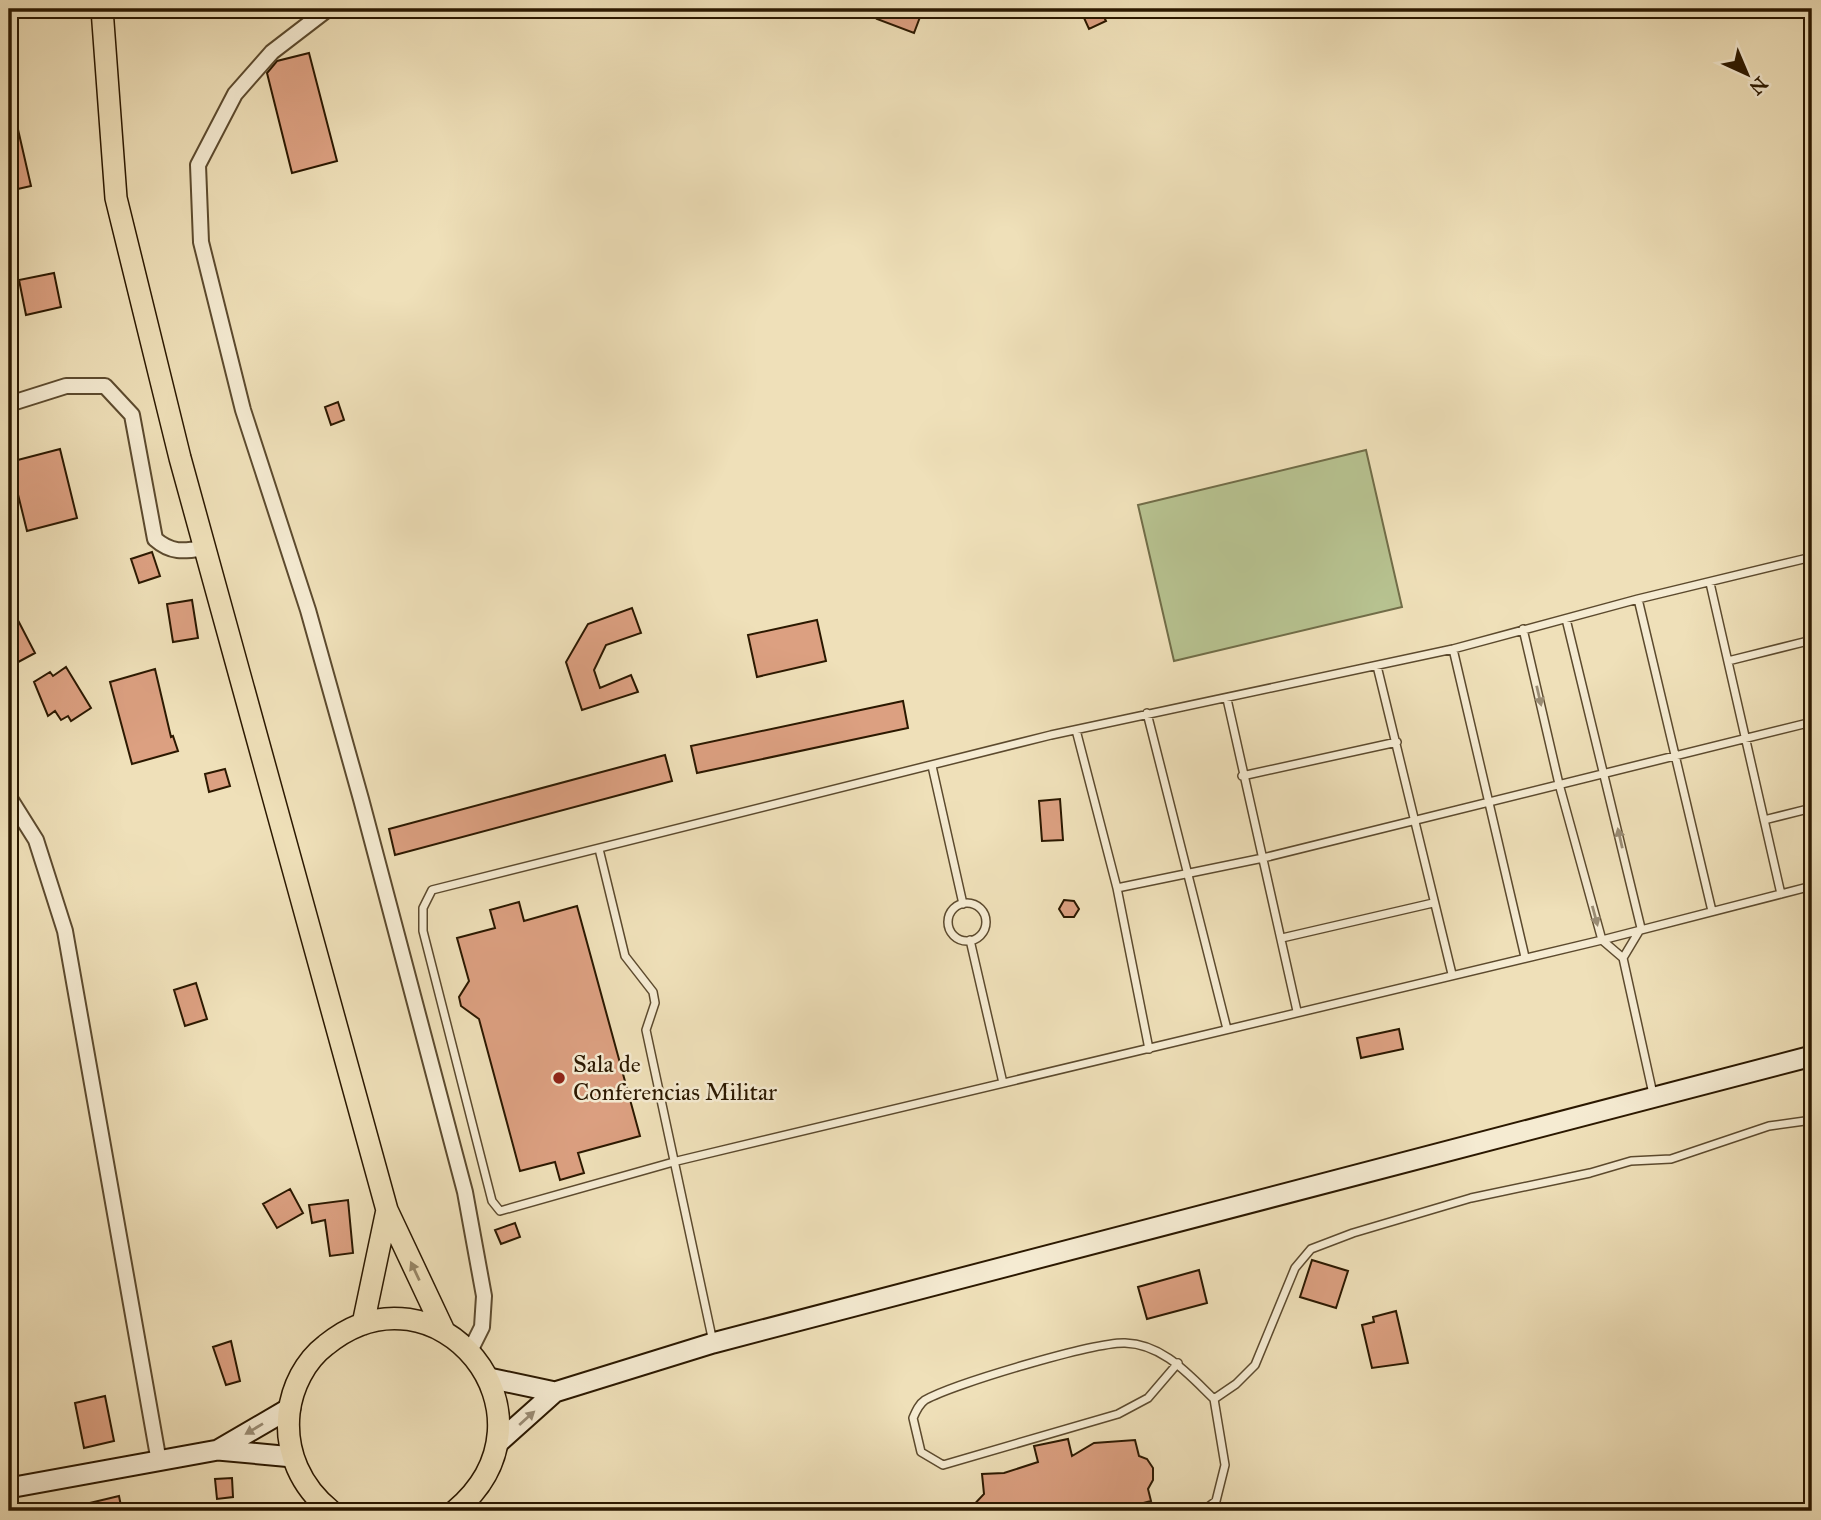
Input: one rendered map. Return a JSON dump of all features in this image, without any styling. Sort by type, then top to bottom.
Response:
[{"type":"main road","points":[[102,9],[116,198],[180,458],[206,548],[233,659],[387,1210],[444,1331]]},
{"type":"main road","points":[[498,1443],[555,1392],[713,1343],[1812,1056]]},
{"type":"main road","points":[[363,1324],[387,1210]]},
{"type":"main road","points":[[331,1511],[307,1487],[293,1457],[288,1433],[289,1408],[297,1384],[309,1362],[333,1339],[363,1324],[404,1320],[444,1331],[470,1351],[489,1378],[499,1410],[498,1443],[483,1481],[456,1511]]},
{"type":"main road","points":[[489,1378],[555,1392]]},
{"type":"main road","points":[[218,1450],[289,1408]]},
{"type":"main road","points":[[9,1488],[218,1450],[293,1457]]},
{"type":"street","points":[[328,9],[272,52],[235,94],[198,165],[201,242],[243,410],[308,610],[350,761],[465,1192],[484,1296],[482,1327],[470,1351]]},
{"type":"street","points":[[9,404],[66,386],[104,386],[132,415],[155,539],[166,548],[180,552],[206,548]]},
{"type":"street","points":[[9,797],[36,840],[65,931],[159,1462]]},
{"type":"lane","points":[[1812,557],[1638,599],[1454,649],[1227,699],[1147,713],[432,890],[423,908],[426,945],[492,1201],[500,1211],[677,1161],[1602,940],[1812,886]]},
{"type":"lane","points":[[1710,583],[1781,894]]},
{"type":"lane","points":[[1638,599],[1712,911]]},
{"type":"lane","points":[[1566,619],[1641,928],[1623,958]]},
{"type":"lane","points":[[1523,629],[1559,784],[1602,940],[1623,958],[1654,1098]]},
{"type":"lane","points":[[1728,661],[1812,640]]},
{"type":"lane","points":[[1454,649],[1525,957]]},
{"type":"lane","points":[[1377,666],[1452,974]]},
{"type":"lane","points":[[1227,699],[1242,776],[1297,1011]]},
{"type":"lane","points":[[1147,713],[1227,1029]]},
{"type":"lane","points":[[1117,888],[1263,858],[1812,722]]},
{"type":"lane","points":[[1076,730],[1117,888],[1149,1049]]},
{"type":"lane","points":[[1242,776],[1397,743]]},
{"type":"lane","points":[[932,766],[963,904]]},
{"type":"lane","points":[[1764,820],[1812,808]]},
{"type":"lane","points":[[598,849],[625,956],[653,992],[655,1003],[646,1030],[677,1161],[713,1343]]},
{"type":"lane","points":[[1282,938],[1433,903]]},
{"type":"lane","points":[[963,904],[977,907],[985,918],[982,933],[970,940],[955,937],[949,929],[950,913],[963,904]]},
{"type":"lane","points":[[970,940],[1003,1083]]},
{"type":"lane","points":[[1214,1399],[1236,1384],[1255,1364],[1295,1268],[1311,1249],[1353,1233],[1471,1198],[1590,1173],[1631,1161],[1671,1159],[1769,1126],[1812,1120]]},
{"type":"lane","points":[[1178,1363],[1148,1398],[1118,1414],[943,1465],[921,1452],[913,1418],[922,1402],[945,1391],[1086,1349],[1126,1343],[1153,1350],[1178,1363],[1214,1399],[1225,1465],[1216,1501],[1203,1511]]},
{"type":"green space","points":[[1366,450],[1402,607],[1174,661],[1138,505]]},
{"type":"building","points":[[882,9],[923,9],[914,33],[877,19]]},
{"type":"building","points":[[1080,9],[1100,9],[1106,21],[1089,29]]},
{"type":"building","points":[[309,53],[337,161],[292,173],[267,73],[277,61]]},
{"type":"building","points":[[14,112],[31,186],[9,191],[9,113]]},
{"type":"building","points":[[54,273],[61,307],[26,315],[19,280]]},
{"type":"building","points":[[338,402],[344,420],[331,425],[325,407]]},
{"type":"building","points":[[60,449],[77,518],[27,531],[10,462]]},
{"type":"building","points":[[152,552],[160,576],[139,583],[131,559]]},
{"type":"building","points":[[192,600],[198,638],[173,642],[167,604]]},
{"type":"building","points":[[9,603],[35,653],[9,667]]},
{"type":"building","points":[[632,608],[641,633],[606,645],[594,670],[600,688],[631,675],[638,692],[582,710],[566,662],[588,624]]},
{"type":"building","points":[[817,620],[826,661],[757,677],[748,635]]},
{"type":"building","points":[[66,667],[91,708],[71,721],[68,716],[61,720],[55,711],[48,716],[34,682],[50,672],[53,676]]},
{"type":"building","points":[[155,669],[171,737],[173,736],[178,751],[132,764],[110,682]]},
{"type":"building","points":[[903,701],[908,728],[697,773],[691,746]]},
{"type":"building","points":[[665,755],[672,781],[395,855],[389,829]]},
{"type":"building","points":[[225,769],[230,786],[209,792],[205,774]]},
{"type":"building","points":[[1060,799],[1063,840],[1042,841],[1039,801]]},
{"type":"building","points":[[1064,900],[1074,901],[1079,909],[1074,917],[1064,917],[1059,909]]},
{"type":"building","name":"Sala de Conferencias Militar","points":[[519,902],[524,921],[577,906],[640,1136],[578,1153],[584,1173],[560,1180],[555,1162],[520,1171],[479,1019],[461,1006],[459,997],[469,981],[457,938],[495,928],[490,910]]},
{"type":"building","points":[[196,983],[207,1019],[185,1026],[174,990]]},
{"type":"building","points":[[1399,1029],[1403,1049],[1361,1058],[1357,1038]]},
{"type":"building","points":[[290,1189],[303,1213],[277,1228],[263,1204]]},
{"type":"building","points":[[348,1200],[353,1253],[330,1256],[325,1220],[312,1223],[309,1205]]},
{"type":"building","points":[[515,1223],[520,1237],[501,1244],[495,1230]]},
{"type":"building","points":[[1312,1260],[1348,1271],[1336,1308],[1300,1297]]},
{"type":"building","points":[[1199,1270],[1207,1303],[1147,1319],[1138,1287]]},
{"type":"building","points":[[1396,1311],[1408,1363],[1372,1368],[1362,1325],[1374,1322],[1373,1317]]},
{"type":"building","points":[[231,1341],[240,1381],[226,1385],[213,1347]]},
{"type":"building","points":[[105,1396],[114,1441],[84,1448],[75,1403]]},
{"type":"building","points":[[1068,1439],[1072,1456],[1094,1443],[1135,1440],[1139,1456],[1147,1459],[1153,1468],[1153,1480],[1148,1489],[1151,1501],[1113,1511],[968,1511],[984,1494],[982,1474],[1004,1473],[1038,1462],[1034,1446]]},
{"type":"building","points":[[232,1478],[233,1497],[217,1499],[215,1479]]},
{"type":"building","points":[[119,1496],[122,1511],[78,1511],[77,1506]]},
{"type":"place","name":"Sala de Conferencias Militar","points":[[559,1078]]}]
